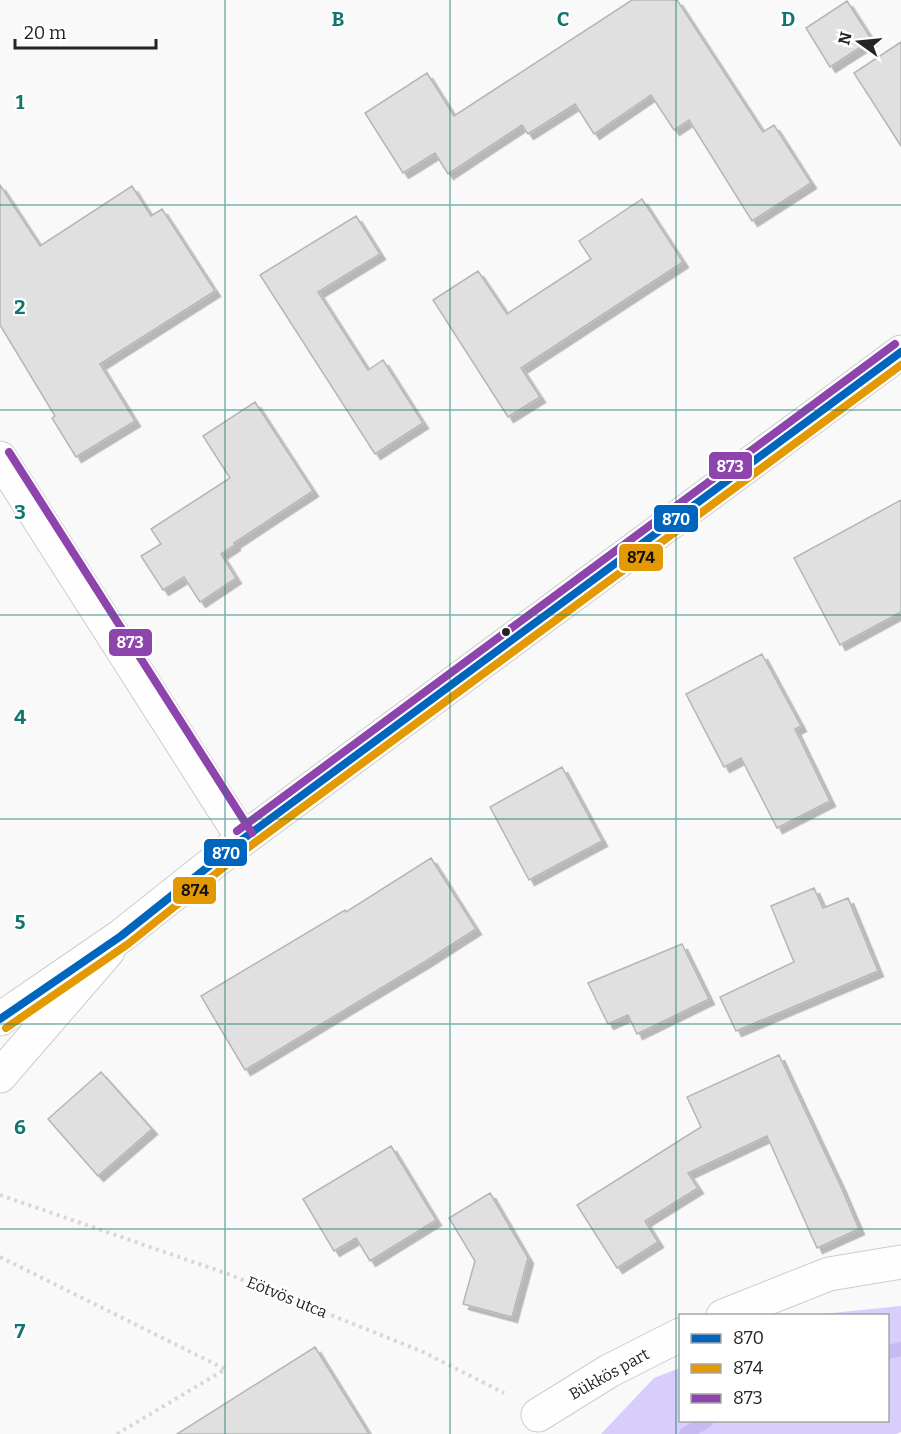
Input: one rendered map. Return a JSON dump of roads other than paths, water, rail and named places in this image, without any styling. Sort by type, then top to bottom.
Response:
[{"type":"main road","points":[[0,1019],[121,936],[243,839],[901,352]]},
{"type":"main road","points":[[0,458],[243,839]]},
{"type":"main road","points":[[0,1076],[121,936]]},
{"type":"main road","points":[[728,1314],[829,1274],[901,1262]]},
{"type":"main road","name":"Bükkös part","points":[[538,1415],[609,1371],[679,1336]]},
{"type":"waterway","points":[[889,1352],[901,1349]]},
{"type":"waterway","points":[[686,1434],[704,1422]]}]
